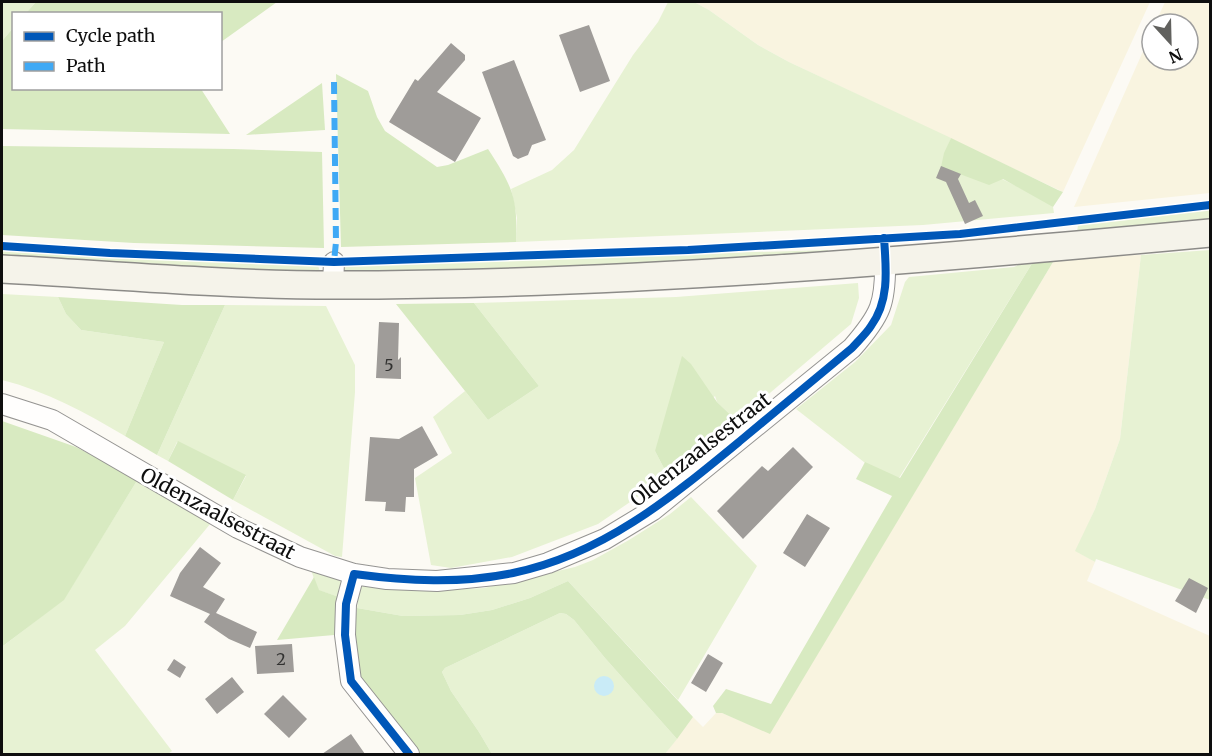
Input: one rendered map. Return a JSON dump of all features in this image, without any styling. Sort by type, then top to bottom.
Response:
[{"type":"main road","points":[[2,269],[334,274],[541,282],[795,268],[1210,234]]},
{"type":"street","name":"Oldenzaalsestraat","points":[[2,404],[52,420],[238,528],[300,557],[354,574],[387,579],[437,581],[514,573],[548,563],[587,547],[653,510],[852,348],[872,326],[881,308],[885,288],[885,260]]},
{"type":"street","points":[[354,574],[346,604],[345,635],[351,681],[409,754]]},
{"type":"shaded area","points":[[694,2],[1150,2],[1145,12],[1140,12],[1140,24],[1063,192],[789,62],[758,45]]},
{"type":"shaded area","points":[[1165,2],[1210,2],[1210,193],[1074,207],[1140,58],[1140,72],[1200,72],[1200,12],[1160,12]]},
{"type":"shaded area","points":[[1141,255],[1120,439],[1095,509],[1076,551],[1095,562],[1087,581],[1210,636],[1210,754],[665,754],[693,717],[703,727],[716,713],[722,713],[770,733],[1056,257]]},
{"type":"green space","points":[[2,2],[36,2],[27,12],[12,12],[12,29],[2,41]]},
{"type":"green space","points":[[36,2],[277,2],[222,41],[222,12],[27,12]]},
{"type":"green space","points":[[668,2],[694,2],[758,45],[789,62],[951,138],[946,151],[1046,201],[1053,207],[1054,213],[923,225],[516,242],[517,218],[511,189],[552,170],[574,150],[633,55],[658,22]]},
{"type":"green space","points":[[12,29],[12,90],[202,90],[230,134],[2,129],[2,41]]},
{"type":"green space","points":[[336,74],[368,91],[377,117],[385,131],[437,167],[488,149],[512,192],[516,214],[516,242],[341,247]]},
{"type":"green space","points":[[322,83],[325,130],[246,135]]},
{"type":"green space","points":[[951,138],[1063,192],[1053,207],[1003,179],[989,185],[941,167]]},
{"type":"green space","points":[[2,146],[322,152],[324,248],[134,243],[2,235]]},
{"type":"green space","points":[[1210,208],[1210,222],[1077,232],[1079,219]]},
{"type":"green space","points":[[828,250],[828,252],[694,265],[343,279],[338,264]]},
{"type":"green space","points":[[1210,250],[1210,600],[1096,559],[1095,562],[1075,551],[1095,509],[1120,439],[1141,255]]},
{"type":"green space","points":[[2,251],[161,260],[317,262],[320,272],[318,276],[2,262]]},
{"type":"green space","points":[[1036,257],[899,478],[869,466],[796,409],[855,362],[891,325],[905,282],[909,277],[1014,267]]},
{"type":"green space","points":[[1036,257],[1056,257],[770,734],[722,713],[716,713],[713,706],[726,689],[771,704],[892,496],[856,479],[865,462],[900,478]]},
{"type":"green space","points":[[858,283],[859,298],[851,324],[737,421],[717,402],[715,396],[655,451],[668,476],[598,524],[512,557],[451,568],[431,565],[415,478],[452,453],[433,417],[465,391],[488,420],[539,386],[474,303],[676,297]]},
{"type":"green space","points":[[2,294],[58,297],[66,314],[81,330],[164,342],[125,436],[65,404],[34,390],[2,380]]},
{"type":"green space","points":[[58,297],[182,305],[225,305],[157,455],[125,436],[164,342],[81,330],[66,314]]},
{"type":"green space","points":[[474,303],[539,386],[488,420],[396,304]]},
{"type":"green space","points":[[225,305],[326,306],[355,365],[355,392],[342,557],[335,556],[233,500],[246,476],[177,442],[168,461],[157,455]]},
{"type":"green space","points":[[682,356],[691,364],[717,402],[737,421],[668,476],[655,451]]},
{"type":"green space","points":[[2,421],[76,447],[138,479],[64,600],[3,646]]},
{"type":"green space","points":[[178,441],[246,475],[233,500],[168,461]]},
{"type":"green space","points":[[138,479],[211,523],[125,626],[95,650],[172,751],[168,754],[2,754],[2,647],[64,599]]},
{"type":"green space","points":[[691,497],[757,566],[678,700],[568,581],[530,598],[492,610],[460,615],[403,616],[357,608],[360,586],[425,591],[484,588],[575,567],[629,540],[670,514]]},
{"type":"green space","points":[[311,570],[341,578],[339,597],[318,590]]},
{"type":"green space","points":[[314,577],[319,590],[339,597],[334,635],[277,640]]},
{"type":"green space","points":[[568,581],[693,717],[677,739],[574,620],[560,613],[445,668],[442,672],[451,691],[492,754],[413,754],[363,689],[358,669],[354,628],[357,608],[403,616],[460,615],[492,610],[530,598]]},
{"type":"green space","points":[[560,613],[574,620],[677,739],[665,754],[492,754],[451,691],[442,672],[445,668]]},
{"type":"water","points":[[604,676],[611,679],[614,686],[611,693],[604,696],[597,693],[594,686],[597,679]]},
{"type":"building","points":[[589,25],[610,81],[580,92],[559,35]]},
{"type":"building","points":[[451,43],[465,55],[465,60],[437,92],[481,118],[455,162],[389,122],[415,79],[418,81]]},
{"type":"building","points":[[514,60],[546,140],[532,145],[528,155],[518,159],[513,156],[482,72]]},
{"type":"building","points":[[941,166],[961,174],[958,179],[969,203],[975,200],[983,216],[965,224],[946,182],[936,178]]},
{"type":"building","points":[[379,322],[399,323],[398,360],[401,357],[401,379],[376,378]]},
{"type":"building","points":[[422,426],[438,455],[414,469],[414,497],[406,497],[405,512],[385,511],[386,502],[365,501],[370,437],[399,439]]},
{"type":"building","points":[[793,447],[813,467],[743,539],[717,511],[762,466],[768,471]]},
{"type":"building","points":[[807,514],[830,528],[805,567],[783,553]]},
{"type":"building","points":[[200,547],[221,563],[203,587],[225,599],[216,613],[257,632],[250,648],[229,639],[204,622],[210,614],[170,596],[180,573]]},
{"type":"building","points":[[1189,578],[1208,588],[1196,613],[1175,601]]},
{"type":"building","points":[[292,644],[294,672],[257,674],[255,646]]},
{"type":"building","points":[[708,654],[723,663],[706,692],[691,683]]},
{"type":"building","points":[[174,659],[186,667],[180,678],[167,670]]},
{"type":"building","points":[[232,677],[244,692],[217,714],[205,699]]},
{"type":"building","points":[[283,695],[307,719],[289,738],[264,714]]},
{"type":"building","points":[[351,734],[365,754],[322,754]]},
{"type":"marked path","points":[[334,82],[336,242],[334,262]]},
{"type":"cycle path","points":[[2,246],[334,262],[688,250],[960,234],[1210,205]]},
{"type":"cycle path","points":[[409,754],[351,681],[345,635],[346,604],[354,574],[453,580],[513,573],[576,553],[634,521],[662,503],[714,462],[852,348],[864,335],[877,316],[884,295],[886,272],[884,238]]}]
